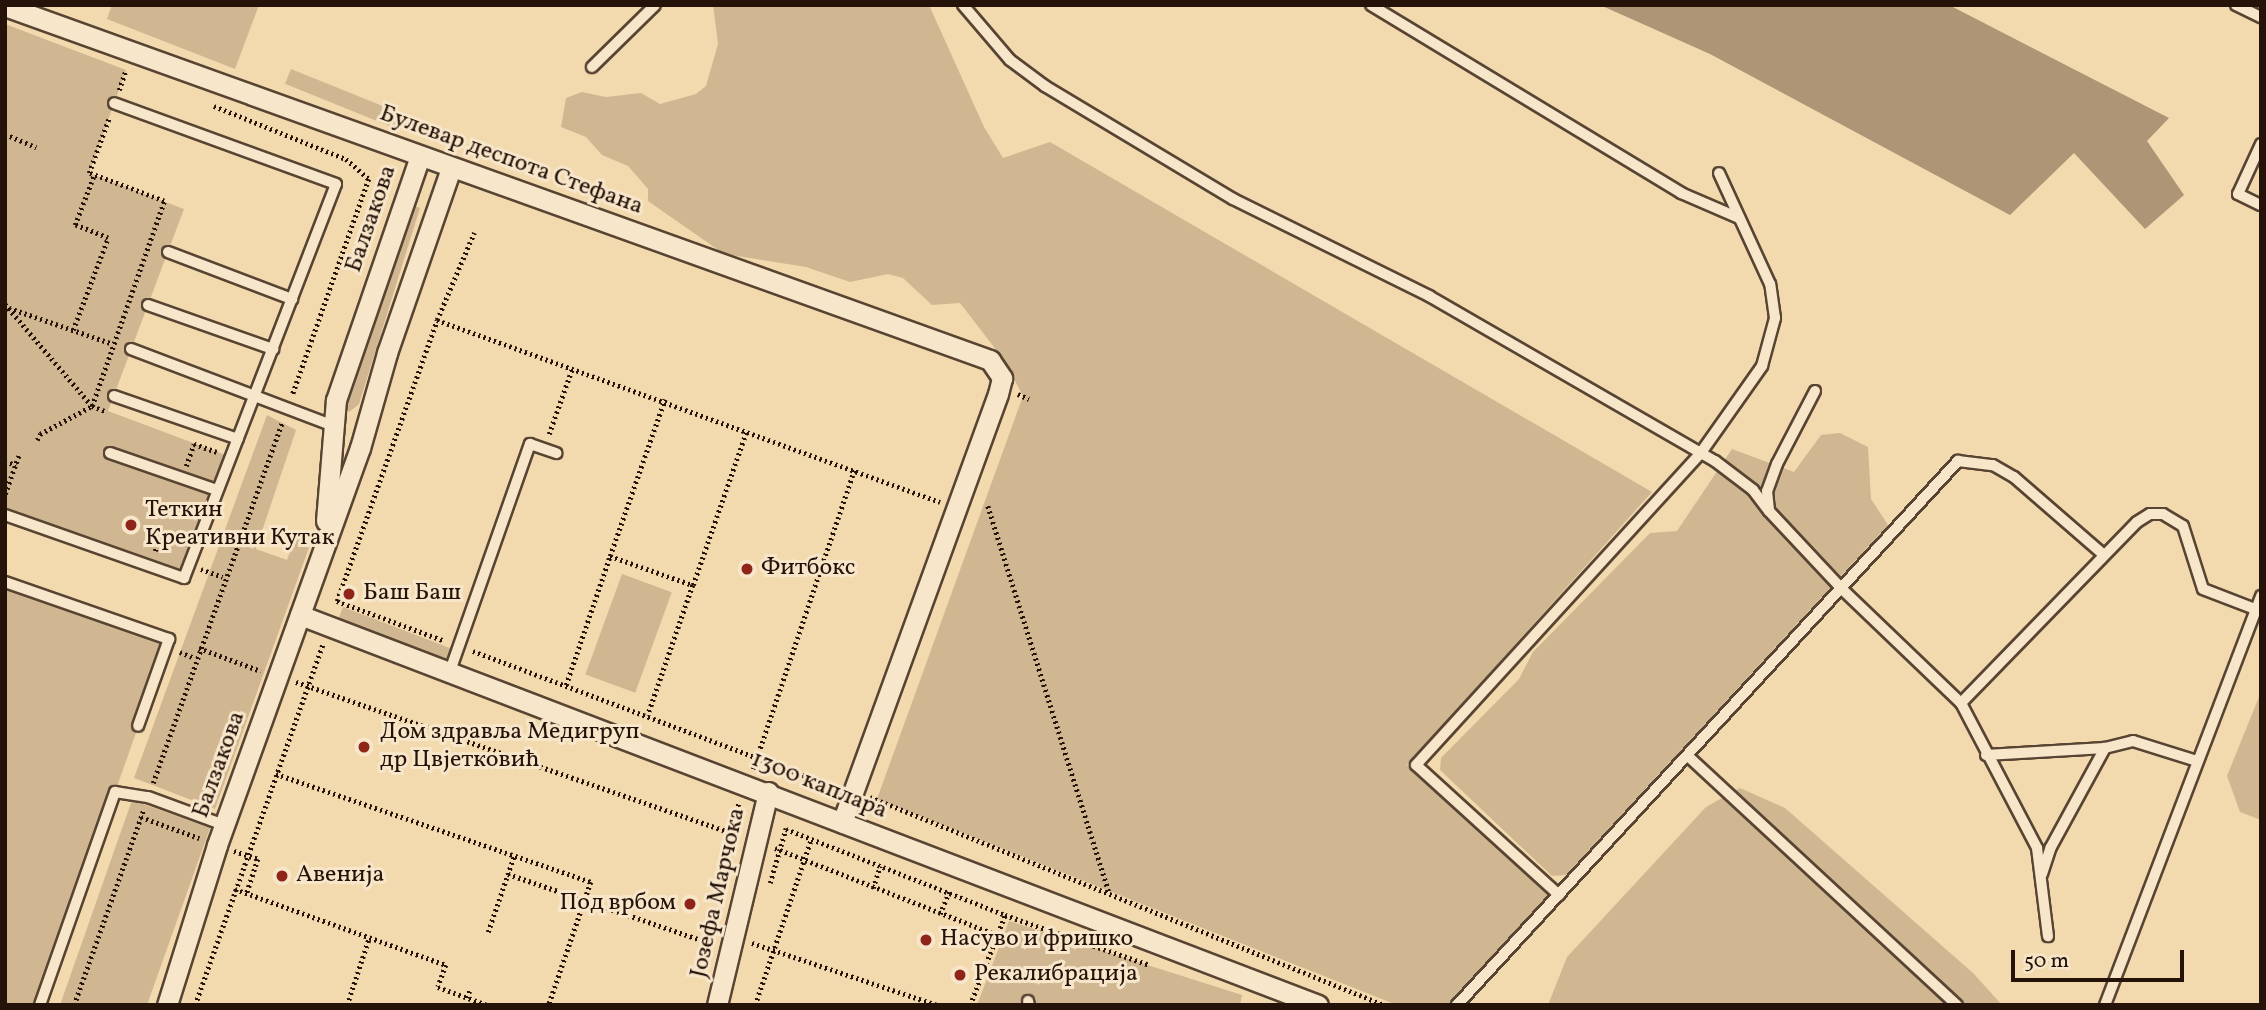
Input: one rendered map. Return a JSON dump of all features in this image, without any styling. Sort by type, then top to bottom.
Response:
[{"type":"street","name":"Булевар деспота Стефана","points":[[8,6],[451,168],[977,354],[997,367],[1002,378],[957,508]]},
{"type":"street","name":"Балзакова","points":[[325,543],[331,425],[420,156]]},
{"type":"street","name":"Балзакова","points":[[167,1005],[225,825],[360,448],[387,353],[451,168]]},
{"type":"street","points":[[842,822],[957,508]]},
{"type":"street","name":"1300 каплара","points":[[300,615],[768,792],[1318,1005]]},
{"type":"street","name":"Јозефа Марчока","points":[[717,1005],[768,792]]},
{"type":"street","points":[[1259,1005],[1264,985]]},
{"type":"lane","points":[[592,67],[655,5]]},
{"type":"lane","points":[[963,5],[1010,60],[1045,86],[1233,199],[1429,296],[1735,475],[1841,588],[1961,703],[2037,848],[2048,936]]},
{"type":"lane","points":[[1371,5],[1681,193],[1740,218]]},
{"type":"lane","points":[[2236,5],[2261,17]]},
{"type":"lane","points":[[5,515],[184,579],[336,184],[114,103]]},
{"type":"lane","points":[[2261,144],[2238,194],[2261,205]]},
{"type":"lane","points":[[1559,895],[1416,765],[1700,454],[1762,366],[1775,318],[1770,284],[1719,173]]},
{"type":"lane","points":[[168,252],[292,299]]},
{"type":"lane","points":[[148,305],[273,349]]},
{"type":"lane","points":[[131,349],[331,425]]},
{"type":"lane","points":[[1769,510],[1767,491],[1777,464],[1815,391]]},
{"type":"lane","points":[[114,396],[238,439]]},
{"type":"lane","points":[[450,671],[530,444],[556,453]]},
{"type":"lane","points":[[110,453],[217,490]]},
{"type":"lane","points":[[1457,1005],[1689,757],[1958,461],[1993,465],[2014,477],[2104,555]]},
{"type":"lane","points":[[1961,703],[2104,555],[2137,522],[2150,514],[2163,514],[2183,526],[2189,536],[2198,583],[2203,589],[2255,609]]},
{"type":"lane","points":[[5,582],[169,639],[138,726]]},
{"type":"lane","points":[[2105,1005],[2261,596]]},
{"type":"lane","points":[[1986,755],[2105,748],[2133,741],[2197,761]]},
{"type":"lane","points":[[2042,874],[2051,847],[2105,748]]},
{"type":"lane","points":[[1689,757],[1957,1005]]},
{"type":"lane","points":[[40,1005],[115,792],[148,797],[225,825]]},
{"type":"path","points":[[37,440],[40,434],[92,406],[164,201],[89,173],[126,70]]},
{"type":"path","points":[[5,134],[36,146]]},
{"type":"path","points":[[73,330],[107,238],[75,225],[94,175]]},
{"type":"path","points":[[5,307],[113,345]]},
{"type":"path","points":[[437,320],[665,399],[957,508]]},
{"type":"path","points":[[566,685],[665,399]]},
{"type":"path","points":[[648,715],[747,430]]},
{"type":"path","points":[[5,494],[19,455]]},
{"type":"path","points":[[5,461],[16,465]]},
{"type":"path","points":[[726,831],[758,758],[854,470]]},
{"type":"path","points":[[988,506],[1109,894]]},
{"type":"path","points":[[155,552],[159,540]]},
{"type":"path","points":[[610,556],[693,585]]},
{"type":"path","points":[[337,601],[852,793],[1384,1005]]},
{"type":"path","points":[[199,648],[758,842],[999,936]]},
{"type":"path","points":[[276,774],[591,882],[549,1005]]},
{"type":"path","points":[[786,829],[1005,915],[1160,969]]},
{"type":"path","points":[[755,1005],[811,840]]},
{"type":"path","points":[[488,932],[514,856]]},
{"type":"path","points":[[873,888],[880,866]]},
{"type":"path","points":[[508,874],[731,950]]},
{"type":"path","points":[[235,889],[446,965],[438,987],[487,1005]]},
{"type":"path","points":[[940,914],[948,892]]},
{"type":"path","points":[[970,1005],[1005,915]]},
{"type":"path","points":[[347,1005],[369,938]]},
{"type":"path","points":[[751,942],[937,1005]]},
{"type":"path","points":[[467,998],[470,989]]},
{"type":"shaded area","points":[[112,5],[259,5],[235,69],[107,19]]},
{"type":"shaded area","points":[[713,5],[929,5],[984,127],[1003,158],[1050,142],[1652,492],[1407,765],[1549,894],[1547,909],[1457,1005],[1397,1005],[877,799],[1023,396],[1004,360],[960,303],[932,305],[903,278],[888,274],[850,282],[806,267],[724,254],[648,201],[648,189],[628,166],[602,155],[586,137],[561,127],[566,98],[582,92],[606,97],[641,93],[660,104],[696,94],[706,86],[718,44]]},
{"type":"shaded area","points":[[1600,5],[1949,5],[2169,118],[2147,141],[2184,195],[2145,229],[2074,153],[2010,215],[1710,54]]},
{"type":"shaded area","points":[[5,24],[126,70],[89,173],[184,209],[108,411],[231,457],[184,579],[5,515]]},
{"type":"shaded area","points":[[291,69],[401,114],[395,128],[285,84]]},
{"type":"shaded area","points":[[414,206],[420,208],[359,404],[349,412],[344,405]]},
{"type":"shaded area","points":[[267,415],[296,430],[256,549],[287,560],[296,536],[310,535],[311,542],[215,809],[134,778]]},
{"type":"shaded area","points":[[1840,433],[1868,447],[1871,499],[1888,525],[1566,875],[1552,876],[1440,770],[1441,758],[1519,679],[1533,652],[1650,533],[1677,531],[1732,449],[1794,472],[1821,435]]},
{"type":"shaded area","points":[[622,574],[672,592],[635,693],[585,675]]},
{"type":"shaded area","points":[[5,582],[169,639],[40,1005],[5,1005]]},
{"type":"shaded area","points":[[343,607],[453,649],[448,662],[338,620]]},
{"type":"shaded area","points":[[2261,692],[2261,820],[2240,812],[2227,776]]},
{"type":"shaded area","points":[[1740,788],[1785,808],[1973,973],[2002,1005],[1548,1005],[1567,957],[1706,807]]},
{"type":"shaded area","points":[[132,800],[210,828],[147,1005],[60,1005]]},
{"type":"shaded area","points":[[1009,921],[1242,995],[1240,1005],[977,1005]]},
{"type":"place","name":"Теткин Креативни Кутак","points":[[131,525]]},
{"type":"place","name":"Фитбокс","points":[[747,569]]},
{"type":"place","name":"Баш Баш","points":[[349,594]]},
{"type":"place","name":"Дом здравља Медигруп др Цвјетковић","points":[[364,747]]},
{"type":"place","name":"Авенија","points":[[282,876]]},
{"type":"place","name":"Под врбом","points":[[690,904]]},
{"type":"place","name":"Насуво и фришко","points":[[926,940]]},
{"type":"place","name":"Рекалибрација","points":[[960,975]]}]
